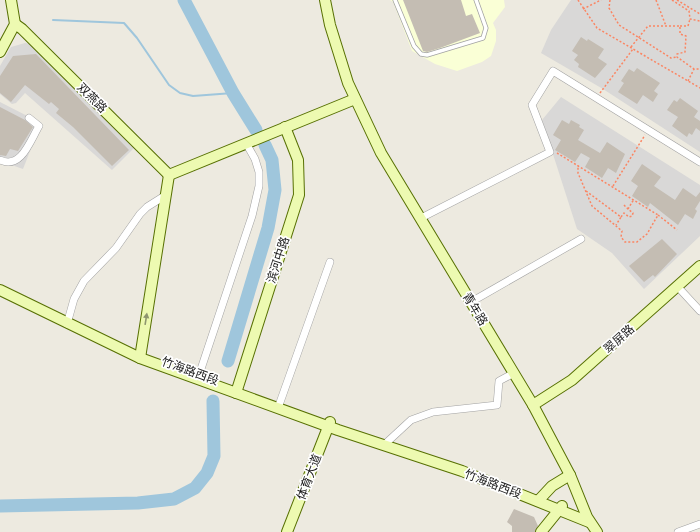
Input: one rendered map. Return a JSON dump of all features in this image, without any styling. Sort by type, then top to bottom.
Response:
[{"type":"street","points":[[0,52],[14,24],[11,0]]},
{"type":"street","name":"青年路","points":[[325,0],[330,25],[354,99],[382,153],[533,405],[570,475],[588,519]]},
{"type":"street","name":"双燕路","points":[[14,24],[22,29],[169,175]]},
{"type":"street","points":[[421,218],[550,152],[532,105],[553,72],[700,162]]},
{"type":"street","points":[[140,356],[169,175],[354,99]]},
{"type":"street","points":[[0,160],[11,162],[19,160],[39,126],[29,118]]},
{"type":"street","name":"滨河中路","points":[[237,391],[299,195],[298,160],[285,127]]},
{"type":"street","points":[[198,376],[252,216],[259,186],[259,172],[255,159],[246,143]]},
{"type":"street","points":[[68,322],[74,299],[84,281],[116,248],[140,214],[147,207],[166,195]]},
{"type":"street","points":[[471,302],[581,239]]},
{"type":"street","points":[[279,406],[330,262]]},
{"type":"street","name":"翠屏路","points":[[533,405],[572,380],[700,266]]},
{"type":"street","name":"竹海路西段","points":[[0,285],[68,322]]},
{"type":"street","points":[[677,286],[700,311]]},
{"type":"street","name":"竹海路西段","points":[[0,290],[140,356],[330,424],[466,468],[588,519],[597,532]]},
{"type":"street","points":[[386,443],[411,420],[433,412],[497,405],[499,381],[514,373]]},
{"type":"street","name":"体育大道","points":[[287,532],[330,424]]},
{"type":"street","points":[[540,499],[552,486],[570,475]]},
{"type":"street","points":[[541,532],[561,508]]},
{"type":"street","points":[[678,532],[700,524]]},
{"type":"lane","points":[[395,0],[414,46],[421,54],[427,55],[483,38],[486,28],[476,0]]},
{"type":"path","points":[[578,0],[597,28],[700,88]]},
{"type":"path","points":[[583,9],[601,0]]},
{"type":"path","points":[[610,0],[609,8],[619,25],[671,58],[677,57],[677,54],[684,52],[686,36],[680,34],[680,26]]},
{"type":"path","points":[[656,0],[666,26]]},
{"type":"path","points":[[672,0],[700,14]]},
{"type":"path","points":[[677,0],[690,10]]},
{"type":"path","points":[[631,47],[638,36],[648,26],[688,26],[690,10]]},
{"type":"path","points":[[690,19],[700,21]]},
{"type":"path","points":[[596,98],[633,48]]},
{"type":"path","points":[[677,57],[694,69],[700,69]]},
{"type":"path","points":[[688,81],[694,69]]},
{"type":"path","points":[[613,186],[649,130]]},
{"type":"path","points":[[557,153],[634,199],[677,230]]},
{"type":"path","points":[[578,166],[578,173],[592,206],[622,231],[621,237],[625,242],[637,242],[647,234],[658,215]]},
{"type":"path","points":[[586,190],[621,217]]},
{"type":"path","points":[[628,209],[634,199]]},
{"type":"path","points":[[616,226],[624,213],[629,217],[632,216],[633,213],[624,205]]},
{"type":"shaded area","points":[[390,0],[504,0],[505,7],[493,23],[496,30],[496,41],[491,56],[482,62],[457,71],[435,64],[412,51],[393,2]]},
{"type":"shaded area","points":[[571,0],[700,0],[700,152],[603,89],[541,53],[551,30]]},
{"type":"shaded area","points":[[25,43],[32,44],[134,148],[112,170],[25,93],[16,103],[12,104],[0,94],[0,66],[11,47]]},
{"type":"shaded area","points":[[561,97],[700,185],[700,236],[644,289],[612,253],[577,229],[542,120]]},
{"type":"shaded area","points":[[0,102],[41,123],[23,169],[0,161]]},
{"type":"building","points":[[403,0],[461,0],[466,16],[472,14],[480,33],[440,48],[427,52],[423,51]]},
{"type":"building","points":[[581,37],[587,41],[588,39],[604,49],[598,58],[607,64],[595,78],[578,67],[579,64],[574,60],[578,55],[572,51]]},
{"type":"building","points":[[36,54],[129,150],[112,166],[73,127],[56,113],[59,109],[51,102],[49,104],[25,85],[11,102],[0,93],[0,76],[13,56]]},
{"type":"building","points":[[637,68],[660,83],[654,91],[658,94],[653,102],[643,95],[637,104],[618,92],[624,83],[621,81],[629,69],[634,72]]},
{"type":"building","points":[[680,98],[698,111],[694,117],[700,121],[700,131],[696,128],[692,135],[689,133],[687,137],[672,126],[678,117],[667,110],[674,100],[677,102]]},
{"type":"building","points":[[0,107],[25,120],[33,127],[18,151],[10,149],[6,156],[0,155]]},
{"type":"building","points":[[562,120],[569,124],[571,120],[580,125],[579,127],[584,130],[578,140],[600,153],[607,142],[625,154],[616,173],[608,168],[602,178],[585,167],[590,158],[581,153],[575,162],[555,150],[561,140],[553,135]]},
{"type":"building","points":[[642,164],[661,177],[654,186],[675,200],[683,188],[696,197],[700,192],[700,201],[695,209],[697,211],[693,219],[685,214],[678,225],[650,203],[648,207],[632,196],[638,186],[631,181]]},
{"type":"building","points":[[662,239],[677,254],[655,277],[653,275],[644,282],[629,266]]},
{"type":"building","points":[[514,509],[534,517],[538,526],[535,532],[512,532],[512,526],[507,522]]},
{"type":"waterway","points":[[184,0],[233,93],[256,130]]},
{"type":"waterway","points":[[53,20],[124,23],[137,38],[169,85],[180,93],[193,96],[233,93]]},
{"type":"waterway","points":[[228,361],[268,228],[275,190],[272,160],[265,145]]},
{"type":"waterway","points":[[0,506],[138,503],[174,499],[195,488],[207,473],[214,456],[213,401]]}]
